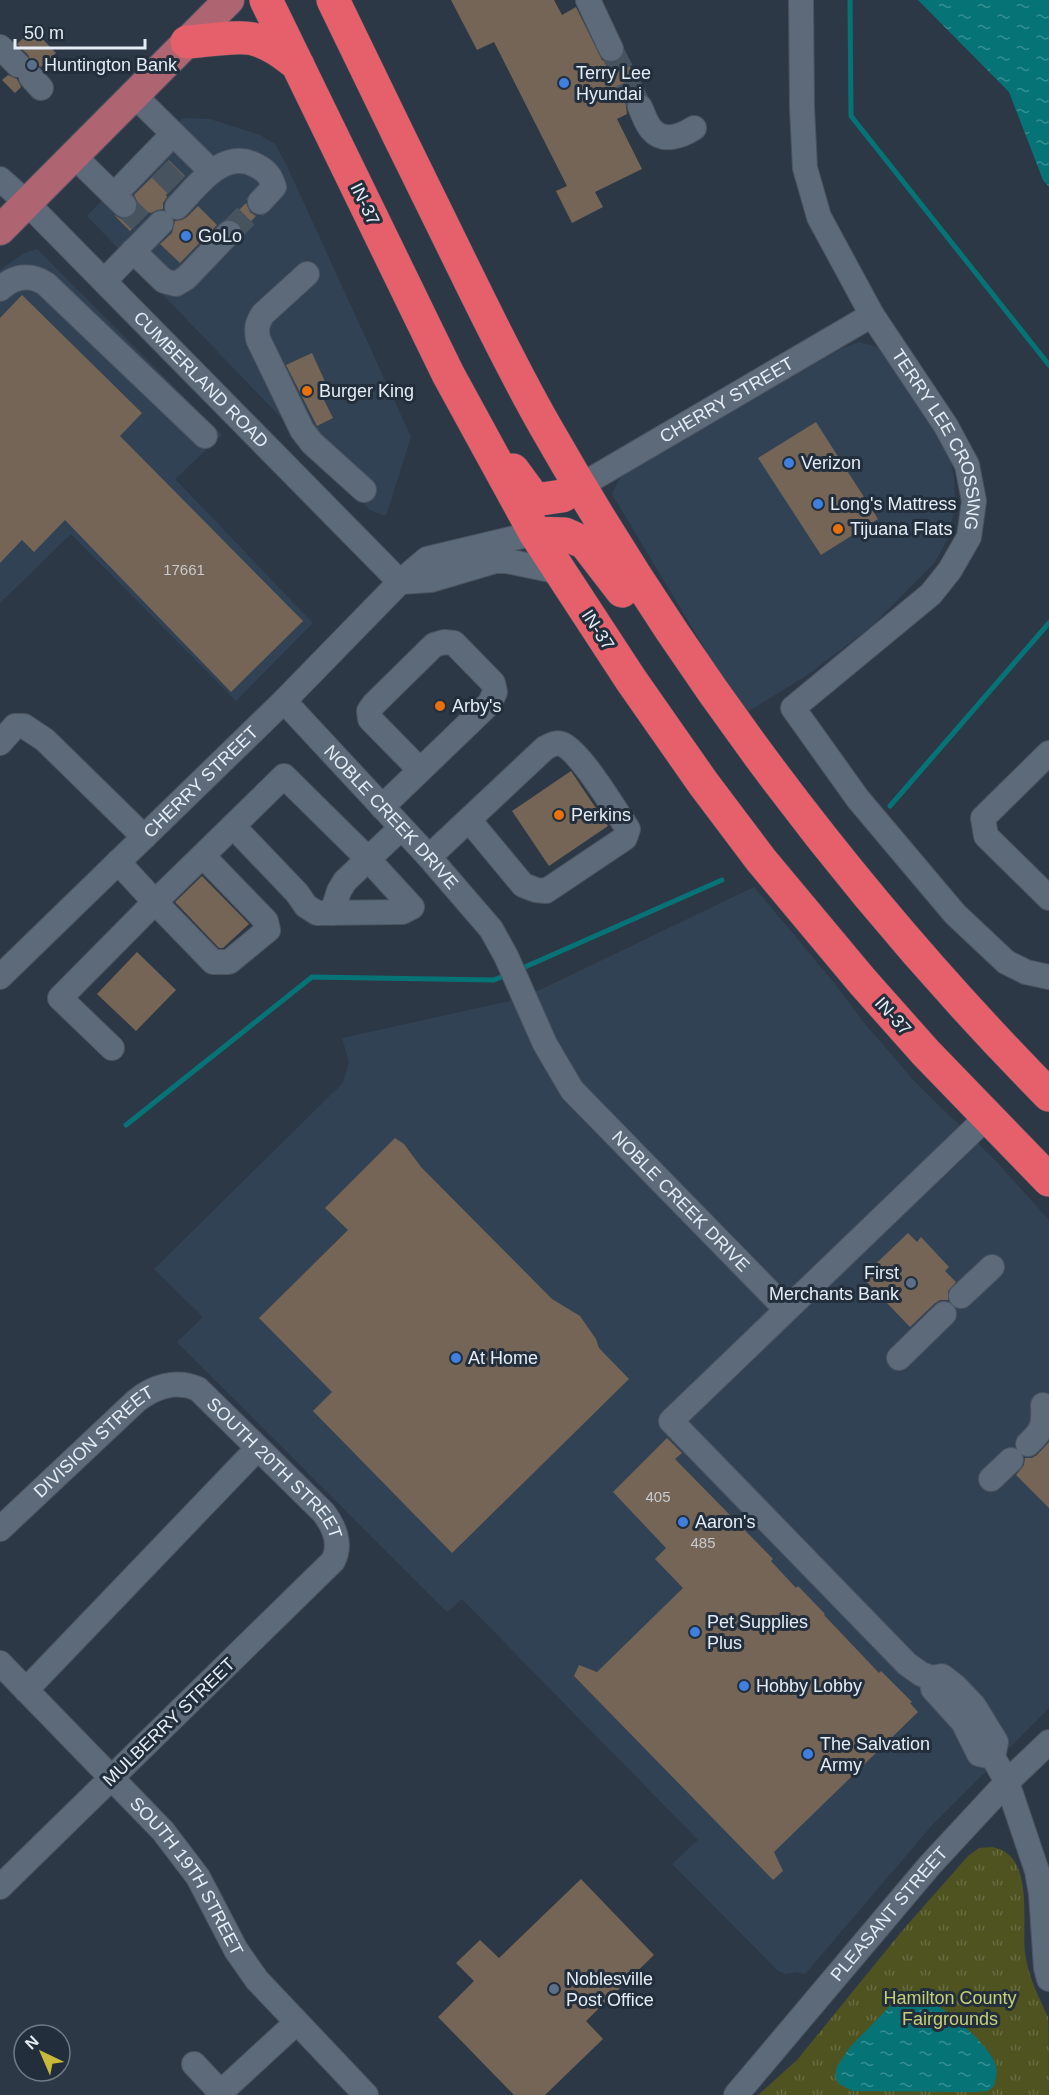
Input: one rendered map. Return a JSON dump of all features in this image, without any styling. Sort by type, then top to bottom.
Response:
[{"type":"highway","name":"IN-37","points":[[266,0],[448,375],[536,533],[637,690],[761,860],[862,981],[926,1053],[1049,1180]]},
{"type":"highway","points":[[333,0],[499,342],[580,486],[637,580],[766,767],[863,890],[945,986],[1049,1095]]},
{"type":"highway","points":[[187,42],[254,39],[273,46],[298,65]]},
{"type":"highway","points":[[448,375],[535,500],[562,496],[580,486]]},
{"type":"highway","points":[[536,533],[565,534],[585,543],[642,619],[687,655]]},
{"type":"main road","points":[[0,230],[229,0]]},
{"type":"street","points":[[588,0],[611,49]]},
{"type":"street","name":"TERRY LEE CROSSING","points":[[801,0],[805,168],[819,217],[872,315],[946,426],[967,465],[974,501],[969,537],[951,570],[931,594],[793,708],[858,799],[955,914],[1006,962],[1026,972],[1046,977]]},
{"type":"street","points":[[0,47],[30,77]]},
{"type":"street","points":[[134,95],[211,171]]},
{"type":"street","points":[[640,107],[652,130],[661,135],[673,137],[684,135],[694,128]]},
{"type":"street","points":[[104,281],[133,251],[154,199],[173,134]]},
{"type":"street","points":[[74,156],[154,199]]},
{"type":"street","points":[[154,199],[226,163],[247,160],[263,169],[271,177],[267,194]]},
{"type":"street","name":"CUMBERLAND ROAD","points":[[0,179],[27,202],[400,582]]},
{"type":"street","points":[[133,251],[164,281],[176,284],[186,278],[229,234]]},
{"type":"street","points":[[307,274],[263,314],[256,330],[258,339],[302,430],[312,443],[364,490]]},
{"type":"street","points":[[0,289],[22,276],[39,279],[54,290],[205,436]]},
{"type":"street","name":"CHERRY STREET","points":[[580,486],[872,315]]},
{"type":"street","points":[[158,391],[186,364]]},
{"type":"street","name":"CHERRY STREET","points":[[0,977],[284,701],[400,582],[427,559],[536,533]]},
{"type":"street","points":[[400,582],[431,580],[495,561],[507,561],[560,572]]},
{"type":"street","points":[[382,807],[490,703],[495,692],[494,683],[454,643],[444,642],[434,645],[369,711],[370,719],[420,770]]},
{"type":"street","name":"NOBLE CREEK DRIVE","points":[[284,701],[429,857],[491,929],[506,956],[545,1044],[572,1090],[786,1309]]},
{"type":"street","points":[[0,743],[15,726],[24,726],[45,740],[144,837]]},
{"type":"street","points":[[429,857],[545,748],[553,743],[562,744],[573,752],[628,829],[625,838],[546,891],[523,885],[469,820]]},
{"type":"street","points":[[1049,753],[983,818],[986,836],[1049,898]]},
{"type":"street","points":[[112,1048],[60,998],[155,902],[202,856],[233,826],[285,776],[412,907],[402,912],[317,913],[306,906],[297,893],[233,826]]},
{"type":"street","points":[[332,913],[345,881],[401,828]]},
{"type":"street","points":[[118,862],[213,962],[229,962],[268,930],[266,921],[202,856]]},
{"type":"street","points":[[987,1116],[671,1421],[907,1664],[921,1674],[932,1678],[942,1676],[974,1706],[996,1742],[993,1757],[1007,1782],[1037,1871],[1049,1980]]},
{"type":"street","points":[[961,1296],[992,1267]]},
{"type":"street","points":[[899,1358],[944,1314]]},
{"type":"street","name":"DIVISION STREET","points":[[0,1529],[144,1394],[173,1384],[190,1385],[198,1389]]},
{"type":"street","name":"SOUTH 20TH STREET","points":[[198,1389],[330,1521],[335,1532],[336,1556]]},
{"type":"street","points":[[991,1479],[1040,1432],[1044,1424],[1043,1405]]},
{"type":"street","points":[[26,1690],[257,1449]]},
{"type":"street","name":"MULBERRY STREET","points":[[0,1887],[336,1556]]},
{"type":"street","name":"SOUTH 19TH STREET","points":[[0,1663],[163,1831],[186,1859],[208,1894],[236,1950],[257,1980],[366,2095]]},
{"type":"street","name":"PLEASANT STREET","points":[[736,2095],[930,1865],[1007,1782],[1049,1742]]},
{"type":"street","points":[[194,2064],[222,2094],[296,2023]]},
{"type":"shaded area","points":[[183,118],[210,119],[260,135],[275,144],[287,166],[411,437],[386,516],[370,510],[87,216]]},
{"type":"shaded area","points":[[37,249],[222,435],[175,479],[313,623],[236,701],[71,534],[0,603],[0,270],[24,253]]},
{"type":"shaded area","points":[[859,342],[878,347],[889,355],[949,453],[954,478],[955,504],[949,536],[935,562],[873,625],[806,676],[744,714],[612,494],[619,480],[629,470],[839,350]]},
{"type":"shaded area","points":[[754,887],[916,1083],[996,1161],[1049,1220],[1049,1708],[934,1823],[805,1974],[797,1972],[786,1974],[778,1971],[672,1864],[698,1840],[462,1599],[447,1612],[177,1342],[203,1317],[154,1269],[343,1083],[349,1062],[342,1038],[514,1000],[542,989]]},
{"type":"green space","name":"Hamilton County Fairgrounds","points":[[992,1847],[1004,1851],[1013,1860],[1022,1884],[1026,1961],[1048,2017],[1049,2095],[758,2095],[797,2060],[902,1931],[968,1856],[979,1848]]},
{"type":"water","points":[[918,0],[1049,0],[1049,187],[1043,180],[1009,92]]},
{"type":"water","points":[[913,1993],[947,2012],[990,2054],[997,2072],[994,2086],[988,2091],[852,2091],[839,2084],[835,2077],[837,2066],[850,2047],[898,1998]]},
{"type":"building","points":[[451,0],[554,0],[562,15],[576,7],[602,60],[609,63],[616,62],[624,55],[644,94],[635,94],[629,98],[626,106],[627,114],[617,119],[642,169],[595,192],[603,207],[572,223],[556,191],[567,186],[494,42],[477,50]]},
{"type":"building","points":[[33,29],[56,53],[41,67],[32,63],[28,55],[17,44]]},
{"type":"building","points":[[8,75],[17,79],[21,87],[15,93],[2,80]]},
{"type":"building","points":[[169,160],[185,176],[166,195],[163,209],[149,212],[130,231],[114,215],[127,219],[134,215],[138,208],[134,195]]},
{"type":"building","points":[[246,203],[250,212],[256,216],[243,229],[238,222],[230,219]]},
{"type":"building","points":[[198,206],[217,225],[180,263],[160,244],[172,233],[175,221],[187,217]]},
{"type":"building","points":[[22,295],[142,413],[120,436],[303,621],[231,692],[65,520],[34,552],[22,540],[0,563],[0,318]]},
{"type":"building","name":"Burger King","points":[[312,353],[327,386],[324,387],[328,396],[323,398],[333,418],[317,426],[286,365]]},
{"type":"building","points":[[816,422],[878,519],[821,555],[758,458]]},
{"type":"building","points":[[571,771],[608,826],[549,866],[512,811]]},
{"type":"building","points":[[202,876],[249,924],[223,948],[219,948],[175,902]]},
{"type":"building","points":[[137,952],[176,990],[136,1031],[97,994]]},
{"type":"building","points":[[395,1138],[404,1144],[421,1167],[552,1299],[580,1316],[596,1339],[599,1348],[629,1379],[452,1553],[313,1411],[332,1392],[259,1318],[348,1230],[325,1208]]},
{"type":"building","points":[[908,1233],[917,1242],[921,1237],[949,1267],[945,1271],[956,1282],[948,1291],[948,1300],[940,1300],[934,1304],[910,1327],[862,1277]]},
{"type":"building","points":[[667,1438],[682,1453],[675,1459],[773,1559],[771,1561],[796,1588],[798,1586],[879,1673],[881,1671],[912,1702],[910,1703],[918,1712],[774,1852],[783,1871],[773,1880],[574,1676],[579,1665],[597,1672],[683,1588],[655,1559],[666,1548],[613,1492]]},
{"type":"building","points":[[1049,1442],[1049,1508],[1016,1475],[1024,1465],[1025,1458],[1037,1455]]},
{"type":"building","points":[[581,1879],[654,1955],[586,2021],[603,2039],[545,2095],[514,2095],[438,2017],[474,1981],[456,1963],[480,1940],[499,1958]]},
{"type":"waterway","points":[[850,0],[851,116],[1049,365]]},
{"type":"waterway","points":[[890,806],[1049,623]]},
{"type":"waterway","points":[[518,970],[722,880]]},
{"type":"waterway","points":[[126,1125],[312,977],[494,980],[506,975]]},
{"type":"tunnel","points":[[611,49],[640,107]]},
{"type":"tunnel","points":[[160,169],[176,185]]},
{"type":"tunnel","points":[[229,233],[260,202]]},
{"type":"tunnel","points":[[124,205],[140,221]]},
{"type":"place","name":"Huntington Bank","points":[[32,65]]},
{"type":"place","name":"Terry Lee Hyundai","points":[[564,83]]},
{"type":"place","name":"GoLo","points":[[186,236]]},
{"type":"place","name":"Burger King","points":[[307,391]]},
{"type":"place","name":"Verizon","points":[[789,463]]},
{"type":"place","name":"Long's Mattress","points":[[818,504]]},
{"type":"place","name":"Tijuana Flats","points":[[838,529]]},
{"type":"place","name":"Arby's","points":[[440,706]]},
{"type":"place","name":"Perkins","points":[[559,815]]},
{"type":"place","name":"First Merchants Bank","points":[[911,1283]]},
{"type":"place","name":"At Home","points":[[456,1358]]},
{"type":"place","name":"Aaron's","points":[[683,1522]]},
{"type":"place","name":"Pet Supplies Plus","points":[[695,1632]]},
{"type":"place","name":"Hobby Lobby","points":[[744,1686]]},
{"type":"place","name":"The Salvation Army","points":[[808,1754]]},
{"type":"place","name":"Noblesville Post Office","points":[[554,1989]]}]
